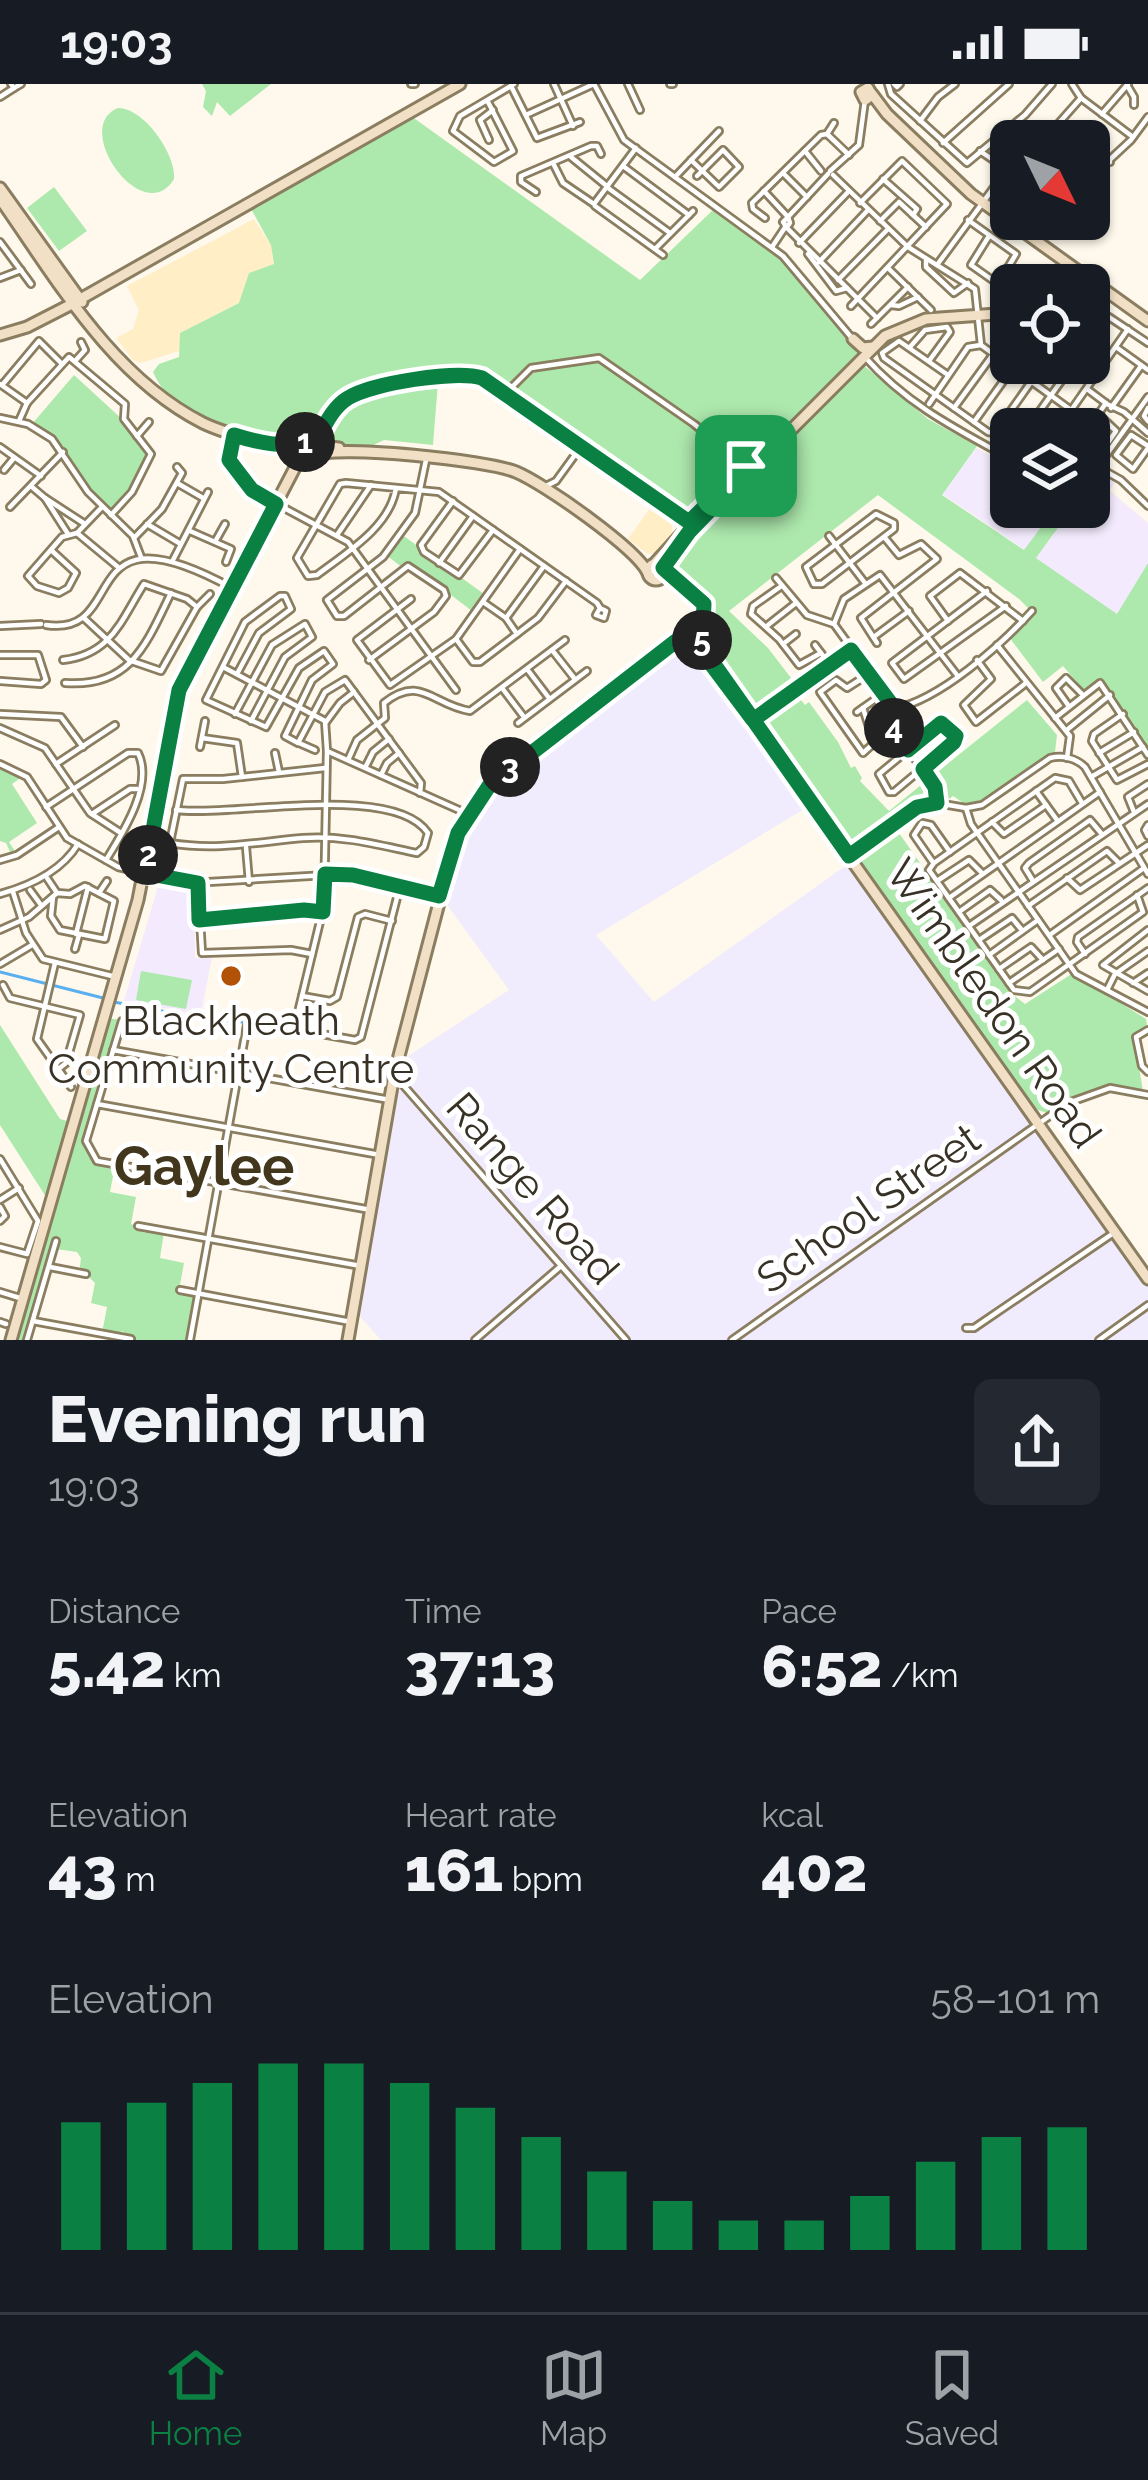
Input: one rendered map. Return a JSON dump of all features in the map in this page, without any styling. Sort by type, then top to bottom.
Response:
[{"type":"street","points":[[0,333],[76,299],[447,87],[460,84]]},
{"type":"street","points":[[488,100],[514,151],[494,162],[453,131],[458,118],[488,100],[513,85],[539,139],[577,124],[554,84]]},
{"type":"street","points":[[526,115],[594,84],[617,132],[772,247],[853,339],[863,348],[873,347]]},
{"type":"street","points":[[628,84],[640,110]]},
{"type":"street","points":[[894,84],[888,91],[967,163],[1024,115],[1052,84]]},
{"type":"street","points":[[920,121],[938,97],[956,84]]},
{"type":"street","points":[[943,143],[1009,84]]},
{"type":"street","points":[[1072,84],[1081,98],[1133,137]]},
{"type":"street","points":[[1102,114],[1127,84],[1134,105]]},
{"type":"street","points":[[0,98],[15,85]]},
{"type":"street","points":[[866,90],[981,202],[1063,264]]},
{"type":"street","points":[[772,247],[807,197],[860,144],[866,90]]},
{"type":"street","points":[[635,99],[649,93]]},
{"type":"street","points":[[1064,120],[1081,98]]},
{"type":"street","points":[[489,140],[480,120],[494,110]]},
{"type":"street","points":[[1110,162],[1148,117]]},
{"type":"street","points":[[765,218],[751,206],[834,123]]},
{"type":"street","points":[[675,177],[719,131]]},
{"type":"street","points":[[827,134],[848,155]]},
{"type":"street","points":[[536,192],[520,178],[593,145],[601,154]]},
{"type":"street","points":[[592,203],[636,148]]},
{"type":"street","points":[[692,160],[700,173],[720,188],[739,165],[723,150],[700,173]]},
{"type":"street","points":[[980,151],[990,157]]},
{"type":"street","points":[[805,152],[908,247],[977,292],[981,345]]},
{"type":"street","points":[[570,155],[576,165],[670,233]]},
{"type":"street","points":[[851,306],[946,207],[945,200],[904,161],[860,203]]},
{"type":"street","points":[[553,163],[563,183],[663,255]]},
{"type":"street","points":[[623,166],[691,213],[655,249]]},
{"type":"street","points":[[783,173],[807,197]]},
{"type":"street","points":[[883,179],[926,227]]},
{"type":"street","points":[[0,188],[111,349],[186,414],[295,458],[278,505]]},
{"type":"street","points":[[764,191],[800,243],[874,321],[908,287]]},
{"type":"street","points":[[800,243],[849,191]]},
{"type":"street","points":[[937,265],[990,191]]},
{"type":"street","points":[[0,199],[76,299]]},
{"type":"street","points":[[880,221],[900,200]]},
{"type":"street","points":[[819,262],[868,210]]},
{"type":"street","points":[[970,218],[990,235],[971,265],[990,278]]},
{"type":"street","points":[[838,280],[888,229]]},
{"type":"street","points":[[997,240],[1016,254],[1012,264]]},
{"type":"street","points":[[0,242],[31,284]]},
{"type":"street","points":[[809,252],[809,259],[836,292],[847,289]]},
{"type":"street","points":[[926,261],[926,267],[957,293]]},
{"type":"street","points":[[889,268],[931,310]]},
{"type":"street","points":[[0,278],[21,270]]},
{"type":"street","points":[[949,302],[968,283]]},
{"type":"street","points":[[891,305],[918,297]]},
{"type":"street","points":[[1110,297],[1148,320]]},
{"type":"street","points":[[657,570],[689,527],[873,347],[909,323],[990,316]]},
{"type":"street","points":[[1110,318],[1148,343]]},
{"type":"street","points":[[910,347],[925,330],[947,328],[950,332],[929,361]]},
{"type":"street","points":[[1072,408],[1128,329]]},
{"type":"street","points":[[853,339],[895,389],[954,431],[990,449]]},
{"type":"street","points":[[27,403],[2,379],[40,340],[61,363]]},
{"type":"street","points":[[949,375],[899,340],[883,351],[882,357],[990,434]]},
{"type":"street","points":[[76,361],[85,349],[81,342]]},
{"type":"street","points":[[929,404],[969,346],[981,345],[990,352]]},
{"type":"street","points":[[1116,347],[1148,370]]},
{"type":"street","points":[[19,421],[27,403],[69,357],[126,405],[124,418],[152,454]]},
{"type":"street","points":[[954,408],[990,357]]},
{"type":"street","points":[[513,386],[534,367],[599,358],[748,468]]},
{"type":"street","points":[[1107,408],[1141,365]]},
{"type":"street","points":[[97,379],[104,372]]},
{"type":"street","points":[[10,1340],[145,873],[176,698],[338,398],[462,374],[478,376],[689,527]]},
{"type":"street","points":[[45,381],[53,387]]},
{"type":"street","points":[[974,422],[1001,384]]},
{"type":"street","points":[[1034,384],[1068,408]]},
{"type":"street","points":[[1042,408],[1059,384]]},
{"type":"street","points":[[116,396],[122,389]]},
{"type":"street","points":[[1086,389],[1148,434]]},
{"type":"street","points":[[289,479],[334,413],[348,398],[366,390]]},
{"type":"street","points":[[1110,442],[1124,416],[1148,397]]},
{"type":"street","points":[[1148,408],[1144,417],[1148,422]]},
{"type":"street","points":[[334,413],[323,440],[330,447],[347,450]]},
{"type":"street","points":[[0,418],[40,430],[63,452],[102,507],[134,538],[141,556]]},
{"type":"street","points":[[137,436],[149,422]]},
{"type":"street","points":[[234,435],[229,460],[252,490],[353,548],[457,690]]},
{"type":"street","points":[[1128,476],[1133,469],[1148,447],[1131,435],[1117,452],[1133,469]]},
{"type":"street","points":[[259,443],[486,464],[525,476],[682,586],[703,602],[704,612],[693,632],[504,772],[468,814],[452,848],[394,1076],[348,1340]]},
{"type":"street","points":[[111,515],[132,492],[161,445]]},
{"type":"street","points":[[0,448],[41,476]]},
{"type":"street","points":[[552,486],[580,448]]},
{"type":"street","points":[[308,450],[488,461],[521,470],[552,486],[657,570]]},
{"type":"street","points":[[13,504],[63,452]]},
{"type":"street","points":[[4,470],[14,458]]},
{"type":"street","points":[[369,660],[434,612],[446,596],[408,566],[344,616],[337,616],[328,605],[329,596],[383,557],[415,513],[423,460]]},
{"type":"street","points":[[134,538],[177,483],[182,472],[177,467]]},
{"type":"street","points":[[1110,474],[1148,506]]},
{"type":"street","points":[[173,560],[206,495],[177,483]]},
{"type":"street","points":[[396,488],[392,502],[353,548],[317,575],[308,576],[297,558],[340,484],[421,489],[439,491],[600,608]]},
{"type":"street","points":[[337,535],[371,485]]},
{"type":"street","points":[[32,487],[54,507],[86,525]]},
{"type":"street","points":[[132,492],[138,499]]},
{"type":"street","points":[[453,501],[422,545],[439,563],[461,574],[493,530]]},
{"type":"street","points":[[54,507],[68,534]]},
{"type":"street","points":[[51,550],[76,572],[70,586],[56,594],[29,581],[28,576],[51,550],[68,534],[86,525],[102,507]]},
{"type":"street","points":[[879,513],[896,526],[885,537],[820,585],[806,573],[806,567],[879,513]]},
{"type":"street","points":[[439,563],[473,516]]},
{"type":"street","points":[[147,524],[181,544]]},
{"type":"street","points":[[216,541],[225,524]]},
{"type":"street","points":[[188,530],[232,550],[226,562]]},
{"type":"street","points":[[77,532],[118,567]]},
{"type":"street","points":[[829,536],[865,583]]},
{"type":"street","points":[[885,537],[899,555],[921,544],[937,557],[860,619],[875,640],[909,611]]},
{"type":"street","points":[[411,599],[358,638],[357,644],[390,685],[455,638],[520,549]]},
{"type":"street","points":[[0,626],[73,625],[84,619],[118,567],[141,556],[173,560],[232,588]]},
{"type":"street","points":[[506,618],[544,566]]},
{"type":"street","points":[[948,620],[930,596],[962,573],[1023,621]]},
{"type":"street","points":[[834,624],[840,604],[880,574],[957,675]]},
{"type":"street","points":[[776,578],[807,615],[834,624],[884,693],[895,709],[894,730],[935,787],[937,803]]},
{"type":"street","points":[[455,638],[476,663],[541,615],[566,581]]},
{"type":"street","points":[[63,660],[98,651],[121,628],[144,584],[197,607]]},
{"type":"street","points":[[782,585],[750,611],[801,666],[821,653]]},
{"type":"street","points":[[987,591],[889,660],[908,680],[1006,606]]},
{"type":"street","points":[[65,683],[110,683],[154,629],[170,593]]},
{"type":"street","points":[[84,619],[132,661],[155,671],[165,668],[197,607],[210,594]]},
{"type":"street","points":[[237,674],[259,633],[291,608],[284,596],[245,622],[205,699],[267,726],[300,667],[326,652],[332,665],[313,679],[284,735],[315,750]]},
{"type":"street","points":[[960,598],[966,606]]},
{"type":"street","points":[[482,601],[506,618],[518,634]]},
{"type":"street","points":[[766,626],[796,603]]},
{"type":"street","points":[[895,709],[921,702],[997,645],[1033,610]]},
{"type":"street","points":[[235,714],[273,644],[305,624],[312,636],[286,656],[251,721]]},
{"type":"street","name":"Wimbledon Road","points":[[693,632],[1148,1279]]},
{"type":"street","points":[[783,644],[796,634]]},
{"type":"street","points":[[348,760],[357,740],[385,718],[383,703],[406,689],[468,711],[565,640]]},
{"type":"street","points":[[815,645],[830,664]]},
{"type":"street","points":[[997,645],[1066,731],[1071,740],[1067,758]]},
{"type":"street","points":[[552,650],[576,680]]},
{"type":"street","points":[[753,720],[851,650]]},
{"type":"street","points":[[0,655],[38,655],[46,680],[41,684],[0,681]]},
{"type":"street","points":[[977,660],[991,679],[964,705],[976,722],[1026,683]]},
{"type":"street","points":[[222,666],[326,723]]},
{"type":"street","points":[[527,669],[550,699]]},
{"type":"street","points":[[502,688],[522,721],[587,671]]},
{"type":"street","points":[[869,674],[847,688],[836,680],[820,692],[865,753],[874,743],[860,710],[884,693]]},
{"type":"street","points":[[1069,706],[1056,688],[1066,678],[1083,695]]},
{"type":"street","points":[[298,742],[327,690],[341,680],[422,784],[420,793]]},
{"type":"street","points":[[1055,718],[1100,683],[1148,755]]},
{"type":"street","points":[[294,1029],[323,912],[326,723],[354,692]]},
{"type":"street","points":[[1066,731],[1110,695]]},
{"type":"street","points":[[0,714],[61,717],[82,747]]},
{"type":"street","points":[[1123,714],[1092,737],[1099,753],[1118,781],[1148,764]]},
{"type":"street","points":[[200,747],[205,721]]},
{"type":"street","points":[[941,723],[947,725],[956,740],[923,769],[889,793],[878,776],[941,723]]},
{"type":"street","points":[[56,764],[115,725]]},
{"type":"street","points":[[0,728],[45,748],[92,814],[122,833]]},
{"type":"street","points":[[1099,753],[1134,732]]},
{"type":"street","points":[[202,738],[237,743],[242,777]]},
{"type":"street","points":[[365,768],[373,752],[389,739]]},
{"type":"street","points":[[1091,778],[1143,747]]},
{"type":"street","points":[[46,807],[134,751],[142,763],[130,824],[106,860]]},
{"type":"street","points":[[327,751],[468,814]]},
{"type":"street","points":[[275,753],[279,772]]},
{"type":"street","points":[[381,775],[400,753]]},
{"type":"street","points":[[849,856],[917,807],[937,803],[965,808],[986,802],[1050,758],[1067,758],[1082,764],[1146,871],[1049,935]]},
{"type":"street","points":[[0,764],[25,775],[59,827],[78,844],[145,873],[198,883],[353,875],[439,896]]},
{"type":"street","points":[[166,862],[184,779],[327,768]]},
{"type":"street","points":[[1082,803],[1064,778],[1055,778],[929,870],[1016,992],[1028,993],[1143,912],[1137,895]]},
{"type":"street","points":[[1134,812],[1128,797],[1148,784]]},
{"type":"street","points":[[92,814],[137,789]]},
{"type":"street","points":[[1036,791],[1057,820]]},
{"type":"street","points":[[949,898],[1100,792]]},
{"type":"street","points":[[170,843],[196,848],[246,847],[352,838],[419,852],[428,833],[380,809],[326,804],[221,813],[176,810]]},
{"type":"street","points":[[969,926],[1148,804]]},
{"type":"street","points":[[992,822],[1004,834],[1046,805]]},
{"type":"street","points":[[965,808],[977,833],[1078,976],[1148,1012]]},
{"type":"street","points":[[1034,881],[1025,866],[1043,852],[1090,820],[1101,833]]},
{"type":"street","points":[[934,863],[914,835],[922,823],[931,825],[950,852]]},
{"type":"street","points":[[1148,825],[1148,836]]},
{"type":"street","points":[[0,860],[17,855],[59,827]]},
{"type":"street","points":[[0,894],[13,892],[64,862],[78,844]]},
{"type":"street","points":[[1067,878],[1080,890],[1148,845]]},
{"type":"street","points":[[246,847],[249,882]]},
{"type":"street","points":[[1028,906],[1107,850],[1119,862]]},
{"type":"street","points":[[937,881],[970,860],[982,873]]},
{"type":"street","points":[[0,930],[21,921],[55,895],[88,887],[115,902],[105,939],[62,931],[53,921],[55,895],[47,878]]},
{"type":"street","points":[[100,893],[107,880]]},
{"type":"street","points":[[198,883],[201,952],[291,950],[312,955]]},
{"type":"street","points":[[190,1340],[248,1024],[355,1040],[361,1037],[400,886]]},
{"type":"street","points":[[75,949],[88,887]]},
{"type":"street","points":[[1085,954],[1077,938],[1148,888]]},
{"type":"street","points":[[30,890],[42,906]]},
{"type":"street","points":[[959,912],[991,890],[1003,902]]},
{"type":"street","points":[[13,892],[21,921],[43,959],[116,977]]},
{"type":"street","points":[[199,920],[323,912]]},
{"type":"street","points":[[302,996],[336,999],[361,915],[392,921]]},
{"type":"street","points":[[979,940],[1012,918],[1022,931]]},
{"type":"street","points":[[989,955],[1038,920]]},
{"type":"street","points":[[1148,930],[1103,963],[1148,991]]},
{"type":"street","points":[[0,964],[32,945]]},
{"type":"street","points":[[999,969],[1030,947],[1043,960]]},
{"type":"street","points":[[1009,983],[1059,949]]},
{"type":"street","points":[[1107,990],[1115,974],[1148,951]]},
{"type":"street","points":[[55,963],[37,1040],[71,1087]]},
{"type":"street","points":[[1133,983],[1148,973]]},
{"type":"street","points":[[3,985],[10,998],[81,1013],[66,1063],[56,1071]]},
{"type":"street","points":[[122,1021],[87,1145],[101,1162],[370,1210]]},
{"type":"street","points":[[1146,1071],[1136,1036],[1148,1030]]},
{"type":"street","points":[[113,1050],[390,1100]]},
{"type":"street","name":"Range Road","points":[[394,1076],[626,1340]]},
{"type":"street","name":"School Street","points":[[732,1340],[1072,1101],[1106,1089],[1148,1095]]},
{"type":"street","points":[[97,1104],[380,1155]]},
{"type":"street","points":[[0,1159],[38,1220],[26,1255],[0,1247]]},
{"type":"street","points":[[0,1221],[5,1217],[0,1204],[19,1188]]},
{"type":"street","points":[[138,1226],[361,1266]]},
{"type":"street","points":[[966,1328],[974,1328],[1114,1232]]},
{"type":"street","points":[[27,1340],[56,1241]]},
{"type":"street","points":[[481,1338],[561,1266]]},
{"type":"street","points":[[49,1267],[86,1274]]},
{"type":"street","points":[[180,1291],[351,1322]]},
{"type":"street","points":[[0,1292],[23,1299]]},
{"type":"street","points":[[1099,1340],[1148,1305]]},
{"type":"street","points":[[33,1321],[131,1339]]},
{"type":"shaded area","points":[[254,219],[271,245],[274,264],[249,273],[240,302],[180,333],[182,350],[141,363],[133,360],[116,338],[133,329],[139,310],[127,286]]},
{"type":"shaded area","points":[[976,448],[990,455],[990,526],[942,494]]},
{"type":"shaded area","points":[[1110,491],[1148,523],[1148,563],[1117,615],[1036,558],[1058,528],[1110,528]]},
{"type":"shaded area","points":[[651,507],[671,522],[673,533],[660,552],[648,554],[628,539]]},
{"type":"shaded area","points":[[992,528],[1041,528],[1025,550]]},
{"type":"shaded area","points":[[685,643],[806,808],[596,935],[654,1002],[848,864],[1148,1287],[1148,1340],[381,1340],[358,1314],[405,1058],[509,990],[445,902],[472,819],[512,774]]},
{"type":"shaded area","points":[[159,883],[195,892],[195,958],[212,957],[201,1015],[124,1001]]},
{"type":"green space","points":[[202,84],[271,84],[230,116],[217,102],[212,116],[203,107],[206,91]]},
{"type":"green space","points":[[118,108],[148,124],[170,157],[174,179],[161,191],[145,192],[130,184],[106,152],[105,119]]},
{"type":"green space","points":[[411,116],[640,280],[715,208],[788,264],[850,339],[859,357],[758,456],[744,454],[738,469],[688,517],[478,371],[336,392],[316,429],[296,441],[235,431],[178,404],[153,372],[159,364],[179,357],[180,333],[239,303],[249,273],[274,264],[271,245],[250,207]]},
{"type":"green space","points":[[54,187],[87,231],[59,251],[27,208]]},
{"type":"green space","points":[[862,364],[928,419],[977,446],[942,495],[1024,550],[1040,528],[1058,528],[1036,558],[1117,614],[1148,563],[1148,755],[1102,684],[1086,693],[1063,666],[1043,682],[1009,637],[1032,612],[1019,599],[878,495],[729,611],[768,648],[798,687],[794,691],[805,705],[809,702],[851,768],[855,766],[860,781],[889,811],[921,785],[926,801],[877,831],[884,836],[899,833],[1012,994],[1025,1004],[1073,973],[1146,1019],[1147,1025],[1134,1037],[1143,1091],[1105,1088],[1047,1113],[1032,1108],[706,648],[705,616],[712,603],[668,569],[692,534]]},
{"type":"green space","points":[[74,375],[123,420],[149,455],[131,491],[112,511],[32,424]]},
{"type":"green space","points":[[438,382],[433,445],[384,440],[367,448],[327,442],[339,409],[354,397]]},
{"type":"green space","points":[[401,534],[484,594],[472,611],[413,566],[403,568],[386,555]]},
{"type":"green space","points":[[1027,700],[1057,735],[1055,752],[982,800],[965,804],[953,796],[949,799],[931,777]]},
{"type":"green space","points":[[0,765],[23,776],[12,784],[37,823],[9,842],[17,854],[12,856],[0,841]]},
{"type":"green space","points":[[141,971],[192,980],[186,1009],[136,1000]]},
{"type":"green space","points":[[107,1018],[121,1020],[85,1139],[93,1158],[115,1166],[110,1192],[136,1197],[131,1224],[144,1233],[149,1229],[164,1232],[160,1258],[184,1263],[179,1290],[196,1297],[189,1340],[133,1340],[122,1331],[102,1333],[107,1307],[91,1303],[95,1283],[79,1274],[77,1252],[56,1249],[25,1340],[13,1340]]},
{"type":"green space","points":[[0,1025],[60,1119],[71,1122],[48,1200],[0,1125]]},
{"type":"waterway","points":[[0,972],[103,998]]},
{"type":"waterway","points":[[114,1002],[242,1022]]},
{"type":"place","name":"Blackheath Community Centre","points":[[231,976]]},
{"type":"district","name":"Gaylee","points":[[204,1166]]},
{"type":"route","points":[[746,466],[689,522],[482,378],[462,374],[366,390],[348,398],[314,446],[234,435],[229,460],[252,490],[276,504],[176,698],[145,873],[198,883],[199,920],[323,912],[325,874],[353,875],[439,896],[458,833],[489,786],[680,638],[690,636],[753,720],[851,650],[895,709],[894,730],[908,750],[941,723],[956,736],[923,769],[935,787],[937,803],[917,807],[849,856],[702,647],[704,604],[663,568],[689,532],[750,469],[746,466]]}]
